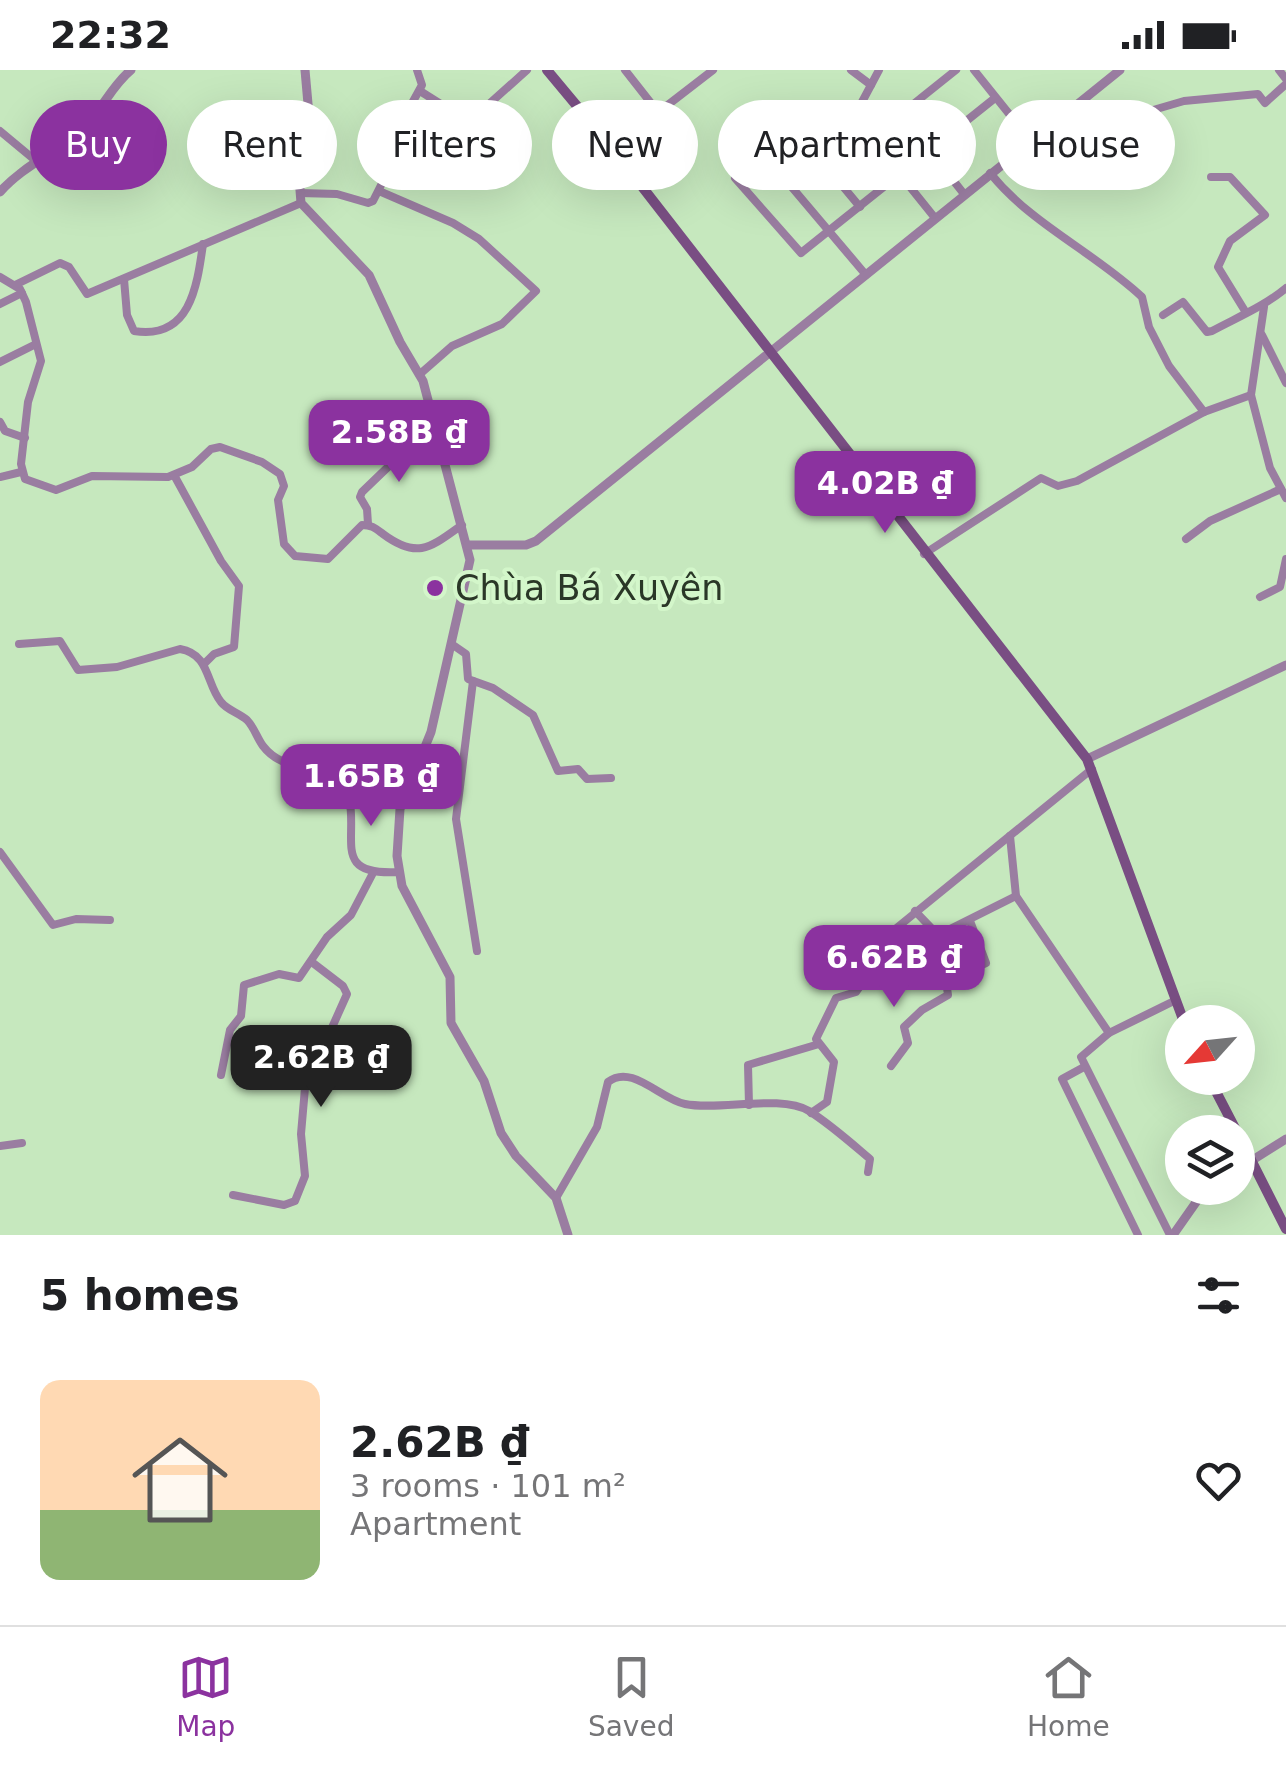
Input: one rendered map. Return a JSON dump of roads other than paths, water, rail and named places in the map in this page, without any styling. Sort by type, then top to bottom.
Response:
[{"type":"main road","points":[[547,70],[572,100]]},
{"type":"main road","points":[[645,190],[1089,764],[1178,1005]]},
{"type":"main road","points":[[1255,1168],[1286,1229]]},
{"type":"street","points":[[103,100],[130,70]]},
{"type":"street","points":[[305,70],[309,109],[300,198],[369,276],[420,374],[468,544],[470,572],[431,732],[402,799],[399,872],[411,910],[450,977],[451,1023],[484,1080],[501,1133],[516,1156],[556,1198],[568,1235]]},
{"type":"street","points":[[0,304],[60,263],[69,267],[85,294],[300,198],[337,194],[368,203],[379,191],[406,138],[405,116],[422,82],[417,70]]},
{"type":"street","points":[[493,100],[527,70]]},
{"type":"street","points":[[673,100],[712,70]]},
{"type":"street","points":[[851,70],[871,85]]},
{"type":"street","points":[[863,100],[879,70]]},
{"type":"street","points":[[918,100],[956,70]]},
{"type":"street","points":[[974,70],[996,98],[976,114]]},
{"type":"street","points":[[1082,100],[1120,70]]},
{"type":"street","points":[[1175,104],[1258,94],[1264,103],[1286,82],[1279,70]]},
{"type":"street","points":[[629,71],[650,100]]},
{"type":"street","points":[[420,90],[435,100]]},
{"type":"street","points":[[0,131],[30,156]]},
{"type":"street","points":[[0,192],[30,166]]},
{"type":"street","points":[[468,544],[526,545],[536,541],[996,168]]},
{"type":"street","points":[[990,173],[1052,232],[1142,297],[1149,327],[1169,366],[1204,412]]},
{"type":"street","points":[[1211,177],[1230,177],[1265,215],[1230,241],[1218,267],[1244,312]]},
{"type":"street","points":[[745,190],[798,252],[881,190]]},
{"type":"street","points":[[794,190],[866,276]]},
{"type":"street","points":[[846,190],[860,207]]},
{"type":"street","points":[[913,190],[935,218]]},
{"type":"street","points":[[961,190],[964,194]]},
{"type":"street","points":[[379,191],[479,240],[501,255],[536,291],[502,324],[452,346],[420,374]]},
{"type":"street","points":[[124,279],[127,316],[134,331],[169,329],[179,321],[196,290],[203,244]]},
{"type":"street","points":[[0,277],[18,289],[40,364],[30,391],[20,472],[25,479],[56,490],[92,476],[174,475],[220,447],[276,471],[283,482],[278,500],[284,544],[294,556],[328,559],[356,528],[368,524]]},
{"type":"street","points":[[1163,315],[1183,302],[1209,332],[1244,312],[1264,307],[1286,288]]},
{"type":"street","points":[[1186,539],[1210,521],[1284,494],[1268,464],[1251,395],[1264,307]]},
{"type":"street","points":[[1262,335],[1286,383]]},
{"type":"street","points":[[0,362],[36,344]]},
{"type":"street","points":[[924,554],[1041,478],[1058,486],[1078,481],[1204,412],[1251,395]]},
{"type":"street","points":[[0,422],[5,431],[25,438]]},
{"type":"street","points":[[368,524],[362,492],[415,441],[436,439]]},
{"type":"street","points":[[0,477],[20,472]]},
{"type":"street","points":[[174,475],[240,592],[234,647],[214,654],[204,664]]},
{"type":"street","points":[[368,524],[398,545],[421,550],[462,525]]},
{"type":"street","points":[[1260,596],[1279,590],[1286,559]]},
{"type":"street","points":[[19,644],[60,642],[78,670],[112,668],[185,649],[204,664],[220,702],[248,721],[268,752],[290,766],[337,779],[346,787],[355,862],[373,873],[399,872]]},
{"type":"street","points":[[453,646],[466,654],[465,673],[473,682],[489,686],[534,715],[558,770],[578,770],[586,779],[611,778]]},
{"type":"street","points":[[811,1113],[826,1102],[835,1066],[817,1036],[836,998],[856,992],[871,970],[883,939],[1010,836],[1089,764],[1286,665]]},
{"type":"street","points":[[473,682],[456,819],[476,950]]},
{"type":"street","points":[[1010,836],[1016,896],[1108,1033]]},
{"type":"street","points":[[0,852],[53,925],[76,918],[110,920]]},
{"type":"street","points":[[221,1075],[230,1030],[241,1016],[244,985],[279,974],[299,978],[313,963],[327,936],[351,915],[373,873]]},
{"type":"street","points":[[915,912],[938,935],[1016,896]]},
{"type":"street","points":[[891,1066],[908,1043],[904,1028],[922,1010],[947,996],[946,981],[986,963],[970,921]]},
{"type":"street","points":[[233,1195],[284,1205],[295,1201],[303,1187],[303,1098],[348,994],[313,963]]},
{"type":"street","points":[[1176,1000],[1108,1033],[1081,1055],[1084,1068],[1172,1235],[1194,1205]]},
{"type":"street","points":[[749,1105],[748,1065],[819,1044]]},
{"type":"street","points":[[1084,1068],[1062,1079],[1138,1235]]},
{"type":"street","points":[[556,1198],[597,1127],[606,1086],[615,1076],[636,1078],[682,1104],[706,1108],[787,1106],[811,1113],[870,1159],[868,1172]]},
{"type":"street","points":[[1255,1155],[1286,1139]]},
{"type":"street","points":[[0,1146],[22,1143]]},
{"type":"place","name":"Chùa Bá Xuyên","points":[[435,588]]}]
